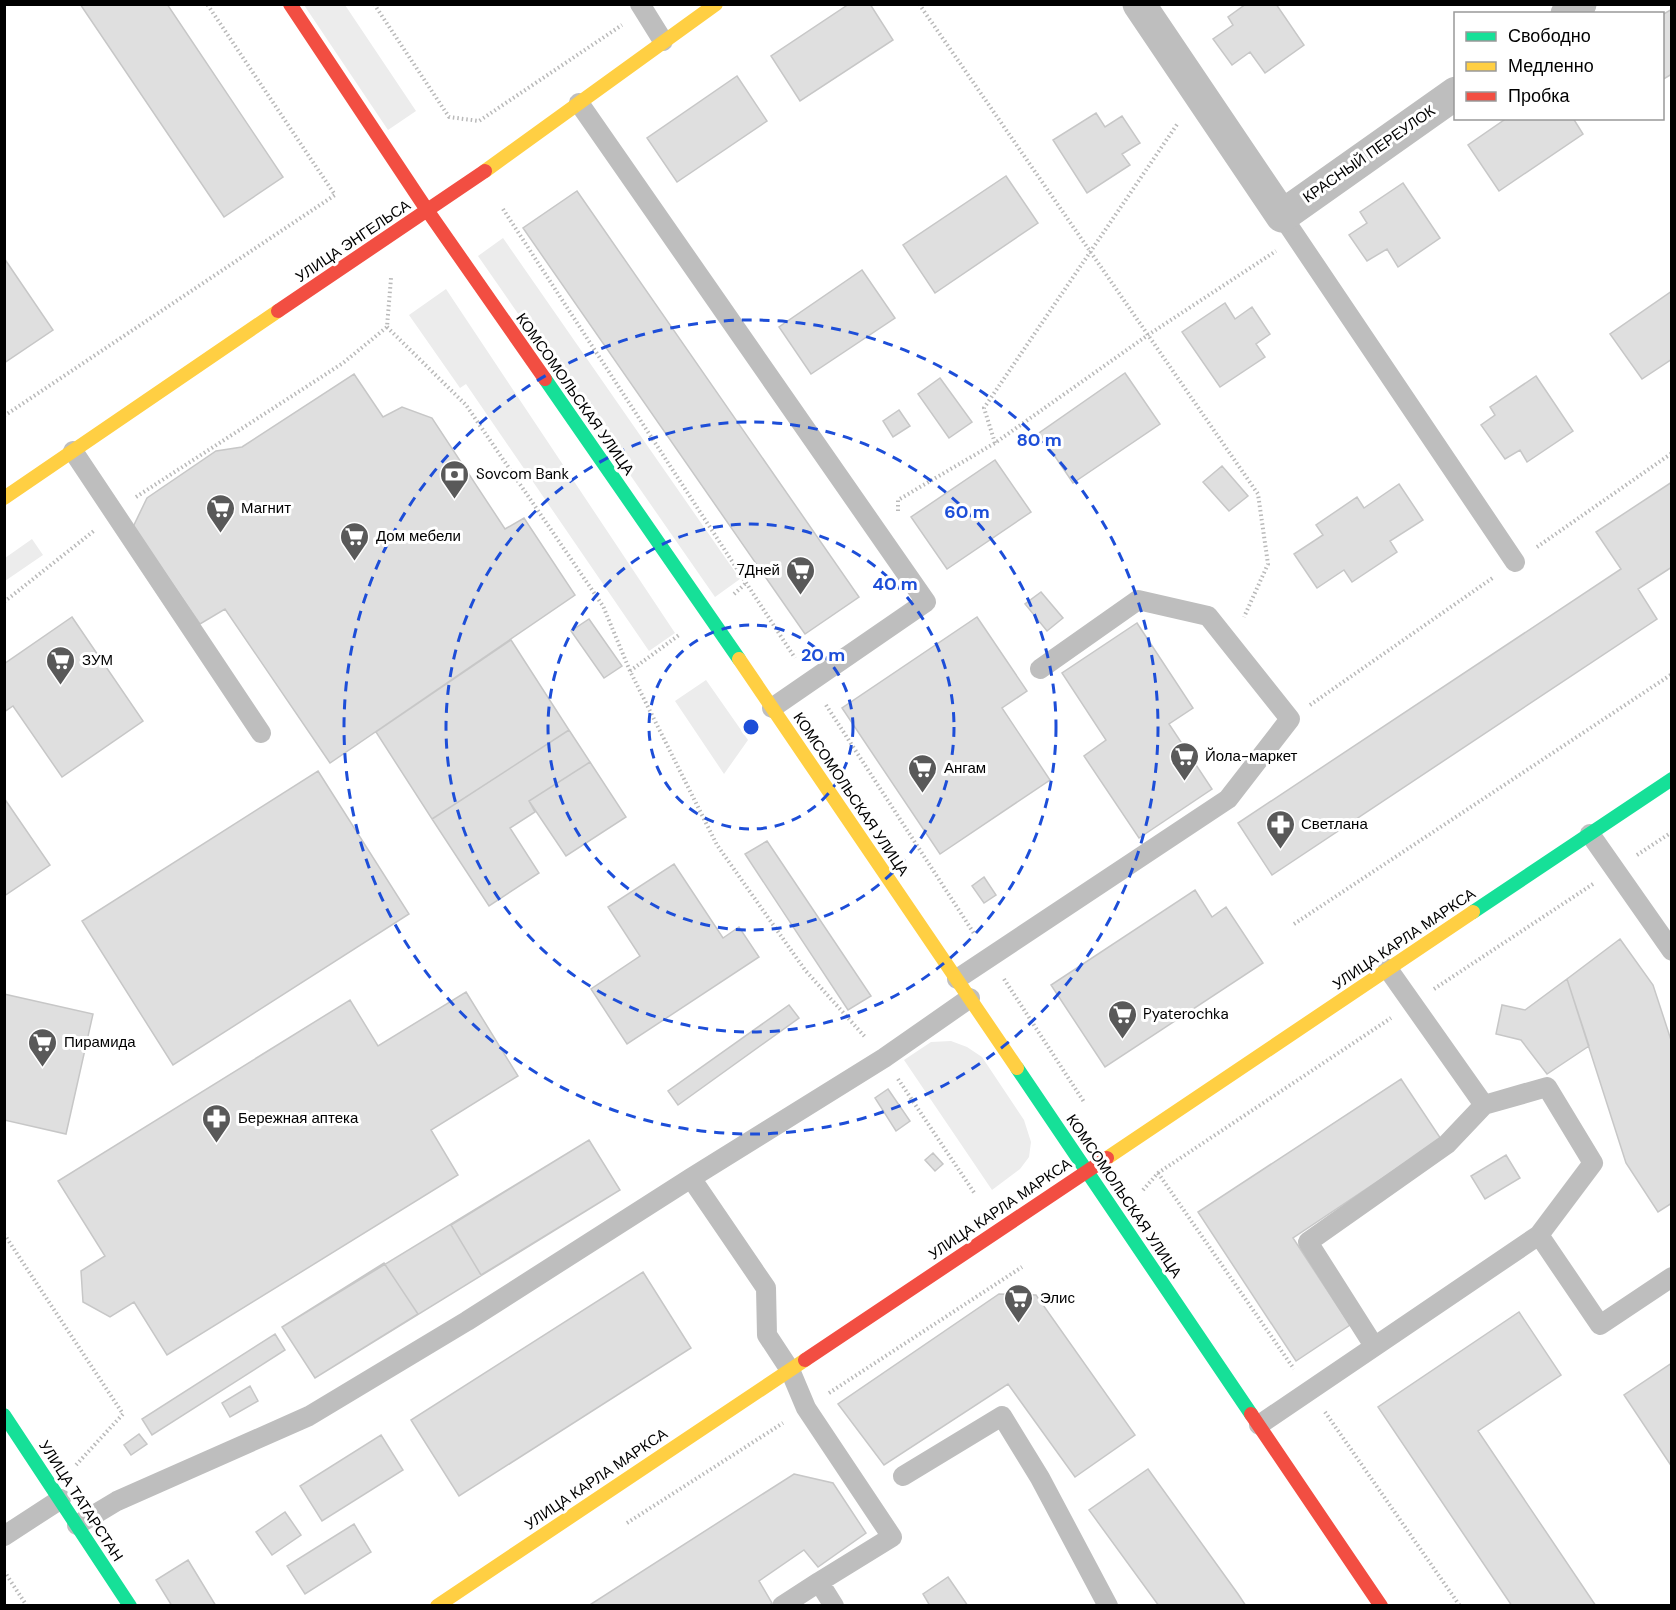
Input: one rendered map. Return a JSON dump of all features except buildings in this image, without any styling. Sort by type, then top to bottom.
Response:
[{"type":"street","name":"КОМСОМОЛЬСКАЯ УЛИЦА","points":[[290,4],[427,210],[772,708],[1381,1605]]},
{"type":"street","name":"УЛИЦА ЭНГЕЛЬСА","points":[[4,498],[427,210],[716,4]]},
{"type":"street","points":[[1139,4],[1282,216]]},
{"type":"street","name":"КРАСНЫЙ ПЕРЕУЛОК","points":[[1282,216],[1454,94]]},
{"type":"street","name":"УЛИЦА КАРЛА МАРКСА","points":[[436,1605],[1671,780]]},
{"type":"street","name":"УЛИЦА ТАТАРСТАН","points":[[4,1415],[130,1605]]},
{"type":"lane","points":[[642,7],[663,41]]},
{"type":"lane","points":[[579,103],[926,602],[772,708]]},
{"type":"lane","points":[[1282,216],[1515,562]]},
{"type":"lane","points":[[73,451],[261,733]]},
{"type":"lane","points":[[957,979],[1228,799],[1290,719],[1208,616],[1138,600],[1040,669]]},
{"type":"lane","points":[[1590,834],[1671,951]]},
{"type":"lane","points":[[1388,969],[1484,1105]]},
{"type":"lane","points":[[77,1525],[117,1501],[309,1416],[466,1321],[884,1058],[970,998]]},
{"type":"lane","points":[[1259,1425],[1539,1235],[1593,1163],[1547,1087],[1484,1105],[1447,1144],[1308,1242],[1374,1346]]},
{"type":"lane","points":[[691,1178],[766,1288],[767,1335],[790,1370],[806,1408],[892,1537],[782,1605]]},
{"type":"lane","points":[[1539,1235],[1600,1325],[1671,1277]]},
{"type":"lane","points":[[903,1476],[1002,1416],[1040,1478],[1108,1605]]},
{"type":"lane","points":[[4,1536],[60,1500]]},
{"type":"lane","points":[[819,1582],[834,1605]]},
{"type":"path","points":[[4,417],[335,195],[207,4]]},
{"type":"path","points":[[374,4],[449,117],[479,121],[642,7]]},
{"type":"path","points":[[919,4],[1258,494],[1268,564],[1231,645]]},
{"type":"path","points":[[995,442],[984,408],[1198,92]]},
{"type":"path","points":[[503,209],[1084,1102]]},
{"type":"path","points":[[895,557],[898,500],[995,442],[1148,334],[1284,246],[1282,216]]},
{"type":"path","points":[[4,602],[138,495],[344,363],[387,327],[391,278]]},
{"type":"path","points":[[387,327],[466,405],[603,606],[630,670],[717,845],[805,970],[884,1058],[975,1194]]},
{"type":"path","points":[[1290,719],[1671,453]]},
{"type":"path","points":[[630,670],[679,635]]},
{"type":"path","points":[[1294,924],[1671,674]]},
{"type":"path","points":[[4,1234],[123,1414],[76,1465]]},
{"type":"path","points":[[618,1529],[1022,1267]]},
{"type":"path","points":[[4,1571],[27,1605]]},
{"type":"shaded area","points":[[304,5],[345,5],[416,111],[388,130]]},
{"type":"shaded area","points":[[503,238],[740,579],[715,597],[478,256]]},
{"type":"shaded area","points":[[446,289],[675,633],[649,651],[466,384],[460,388],[409,315]]},
{"type":"shaded area","points":[[32,539],[43,555],[5,581],[5,558]]},
{"type":"shaded area","points":[[706,680],[748,740],[724,774],[675,701]]},
{"type":"shaded area","points":[[951,1041],[967,1047],[982,1057],[1024,1120],[1031,1142],[1029,1157],[1020,1169],[992,1190],[904,1060],[931,1042]]},
{"type":"traffic: fast","points":[[545,379],[739,659]]},
{"type":"traffic: fast","points":[[1473,912],[1672,779]]},
{"type":"traffic: fast","points":[[1017,1068],[1251,1414]]},
{"type":"traffic: fast","points":[[4,1415],[130,1606]]},
{"type":"traffic: slow","points":[[485,171],[716,4]]},
{"type":"traffic: slow","points":[[4,498],[278,311]]},
{"type":"traffic: slow","points":[[739,659],[1017,1068]]},
{"type":"traffic: slow","points":[[1107,1158],[1473,912]]},
{"type":"traffic: slow","points":[[437,1606],[805,1360]]},
{"type":"traffic: jam","points":[[290,4],[427,210],[545,379]]},
{"type":"traffic: jam","points":[[278,311],[485,171]]},
{"type":"traffic: jam","points":[[805,1360],[1107,1158]]},
{"type":"traffic: jam","points":[[1251,1414],[1381,1606]]},
{"type":"place","name":"Sovcom Bank","points":[[455,500]]},
{"type":"place","name":"Магнит","points":[[220,534]]},
{"type":"place","name":"Дом мебели","points":[[355,562]]},
{"type":"place","name":"7Дней","points":[[801,596]]},
{"type":"place","name":"ЗУМ","points":[[61,686]]},
{"type":"place","name":"Йола-маркет","points":[[1184,782]]},
{"type":"place","name":"Ангам","points":[[923,794]]},
{"type":"place","name":"Светлана","points":[[1280,850]]},
{"type":"place","name":"Pyaterochka","points":[[1122,1040]]},
{"type":"place","name":"Пирамида","points":[[43,1068]]},
{"type":"place","name":"Бережная аптека","points":[[217,1144]]},
{"type":"place","name":"Элис","points":[[1019,1324]]}]
